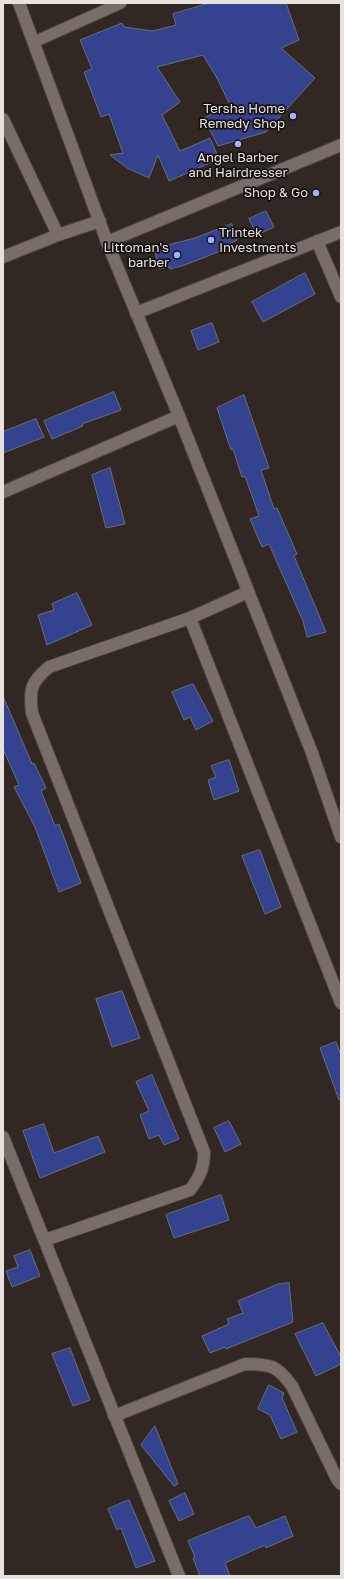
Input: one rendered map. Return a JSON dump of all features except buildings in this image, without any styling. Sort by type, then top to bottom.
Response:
[{"type":"street","points":[[19,3],[107,242],[179,416],[312,753],[341,837]]},
{"type":"street","points":[[3,119],[58,235]]},
{"type":"street","points":[[107,242],[341,145]]},
{"type":"street","points":[[3,257],[58,235],[100,221]]},
{"type":"street","points":[[136,313],[341,232]]},
{"type":"street","points":[[317,241],[341,297]]},
{"type":"street","points":[[3,492],[179,416]]},
{"type":"street","points":[[45,1240],[190,1190],[199,1178],[204,1165],[204,1152],[32,713],[29,694],[36,678],[49,667],[190,618],[248,592]]},
{"type":"street","points":[[190,618],[341,1003]]},
{"type":"street","points":[[3,1137],[179,1576]]},
{"type":"street","points":[[114,1416],[245,1364],[265,1364],[282,1372],[292,1386],[341,1484]]},
{"type":"lane","points":[[34,42],[121,3]]},
{"type":"place","name":"Tersha Home Remedy Shop","points":[[293,116]]},
{"type":"place","name":"Angel Barber and Hairdresser","points":[[238,144]]},
{"type":"place","name":"Shop & Go","points":[[316,193]]},
{"type":"place","name":"Trintek Investments","points":[[211,240]]},
{"type":"place","name":"Littoman's barber","points":[[177,255]]}]
